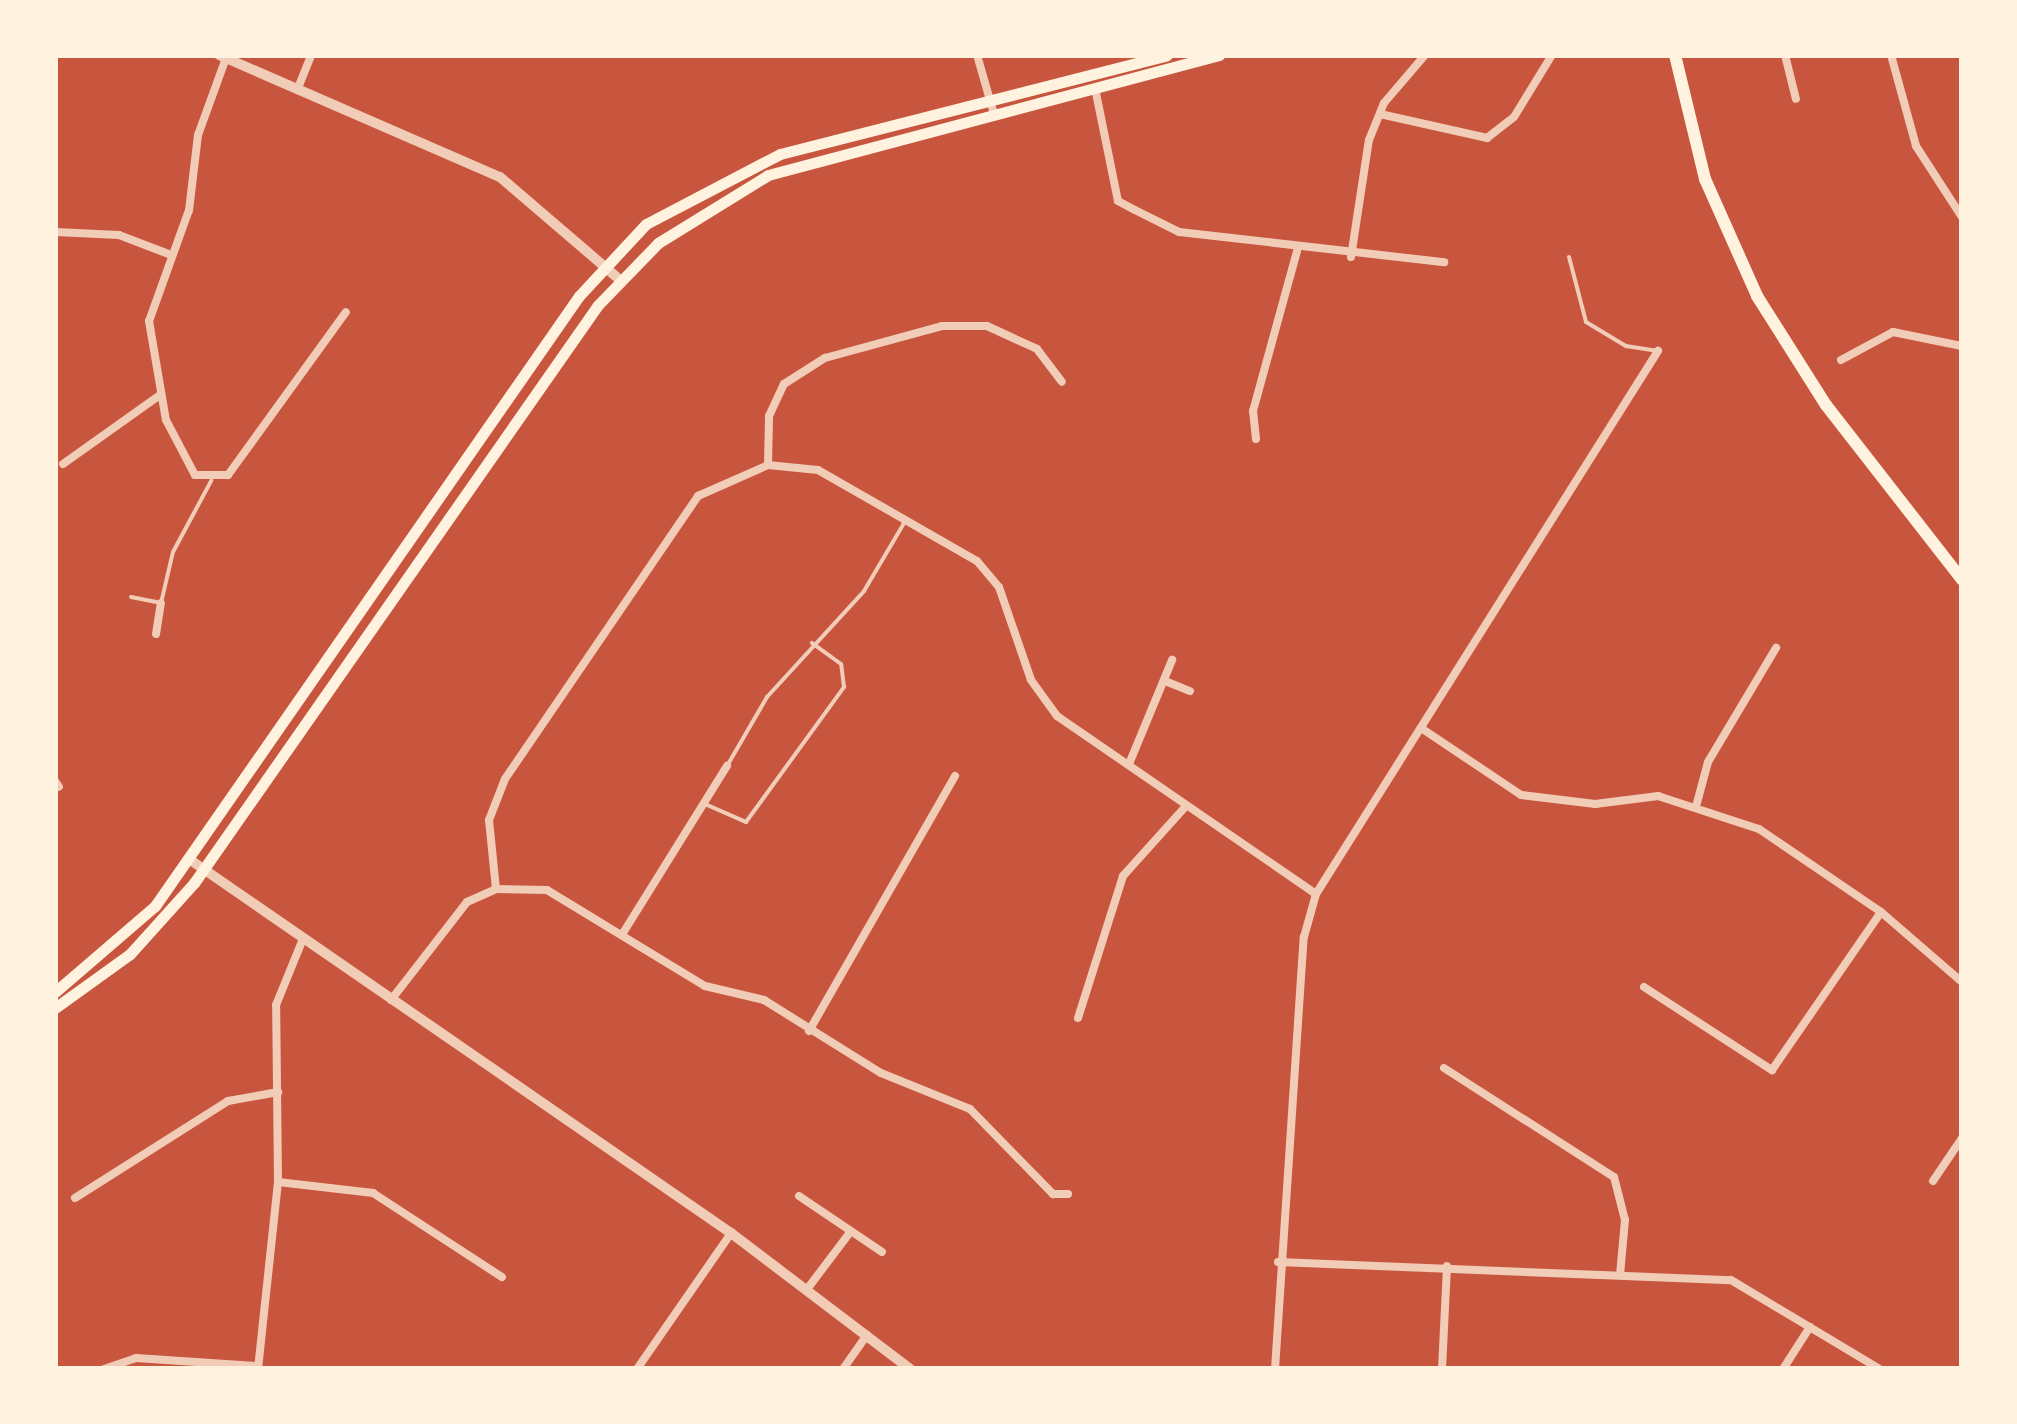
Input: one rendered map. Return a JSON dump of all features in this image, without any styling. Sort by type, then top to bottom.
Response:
[{"type":"main road","points":[[55,992],[125,938],[189,860],[604,264],[681,198],[729,175],[988,100],[1167,55]]},
{"type":"main road","points":[[55,1008],[130,954],[204,870],[620,279],[692,216],[768,175],[1218,55]]},
{"type":"main road","points":[[1675,55],[1705,179],[1757,296],[1826,405],[1962,580]]},
{"type":"street","points":[[298,88],[311,55]]},
{"type":"street","points":[[977,55],[994,114]]},
{"type":"street","points":[[1351,258],[1380,114],[1425,55]]},
{"type":"street","points":[[1380,114],[1487,138],[1514,117],[1552,55]]},
{"type":"street","points":[[1786,55],[1796,98]]},
{"type":"street","points":[[1891,55],[1916,146],[1962,217]]},
{"type":"street","points":[[346,312],[267,426],[211,481],[195,476],[160,396],[150,321],[222,56],[500,177],[620,279]]},
{"type":"street","points":[[1095,88],[1118,201],[1180,232],[1351,258],[1444,262]]},
{"type":"street","points":[[55,232],[119,235],[171,255]]},
{"type":"street","points":[[1256,439],[1253,411],[1297,251]]},
{"type":"street","points":[[768,465],[769,416],[784,384],[825,358],[942,326],[987,326],[1036,349],[1062,382]]},
{"type":"street","points":[[1841,360],[1893,332],[1962,346]]},
{"type":"street","points":[[1275,1369],[1278,1262],[1304,937],[1316,894],[1658,351]]},
{"type":"street","points":[[63,464],[160,396]]},
{"type":"street","points":[[496,890],[490,820],[505,779],[698,496],[768,465],[818,470],[977,562],[999,586],[1032,680],[1058,716],[1316,894]]},
{"type":"street","points":[[156,634],[162,603]]},
{"type":"street","points":[[1697,804],[1708,762],[1776,648]]},
{"type":"street","points":[[1129,764],[1172,660]]},
{"type":"street","points":[[1165,681],[1190,691]]},
{"type":"street","points":[[1421,728],[1520,794],[1697,804],[1759,829],[1881,912],[1962,982]]},
{"type":"street","points":[[623,933],[673,865],[701,801],[727,766]]},
{"type":"street","points":[[809,1031],[955,776]]},
{"type":"street","points":[[1078,1018],[1122,876],[1186,806]]},
{"type":"street","points":[[189,860],[808,1288],[910,1369]]},
{"type":"street","points":[[391,1000],[447,918],[496,890],[547,890],[705,986],[764,1000],[809,1031],[970,1109],[1053,1194],[1068,1194]]},
{"type":"street","points":[[1644,987],[1772,1070],[1881,912]]},
{"type":"street","points":[[104,1369],[136,1358],[258,1367],[278,1182],[278,992],[304,939]]},
{"type":"street","points":[[1444,1068],[1614,1177],[1625,1220],[1620,1275]]},
{"type":"street","points":[[74,1198],[228,1101],[278,1092]]},
{"type":"street","points":[[1933,1180],[1962,1138]]},
{"type":"street","points":[[278,1182],[372,1194],[502,1277]]},
{"type":"street","points":[[799,1196],[882,1252]]},
{"type":"street","points":[[808,1288],[851,1231]]},
{"type":"street","points":[[637,1369],[730,1233]]},
{"type":"street","points":[[1278,1262],[1731,1280],[1880,1369]]},
{"type":"street","points":[[1442,1369],[1447,1266]]},
{"type":"street","points":[[1783,1369],[1810,1327]]},
{"type":"street","points":[[843,1369],[867,1334]]},
{"type":"lane","points":[[1568,258],[1586,322],[1626,346],[1658,351]]},
{"type":"lane","points":[[131,597],[162,603],[173,552],[211,481]]},
{"type":"lane","points":[[727,766],[754,714],[810,642],[864,591],[906,518]]},
{"type":"lane","points":[[701,801],[746,822],[799,746],[846,674],[810,642]]}]
